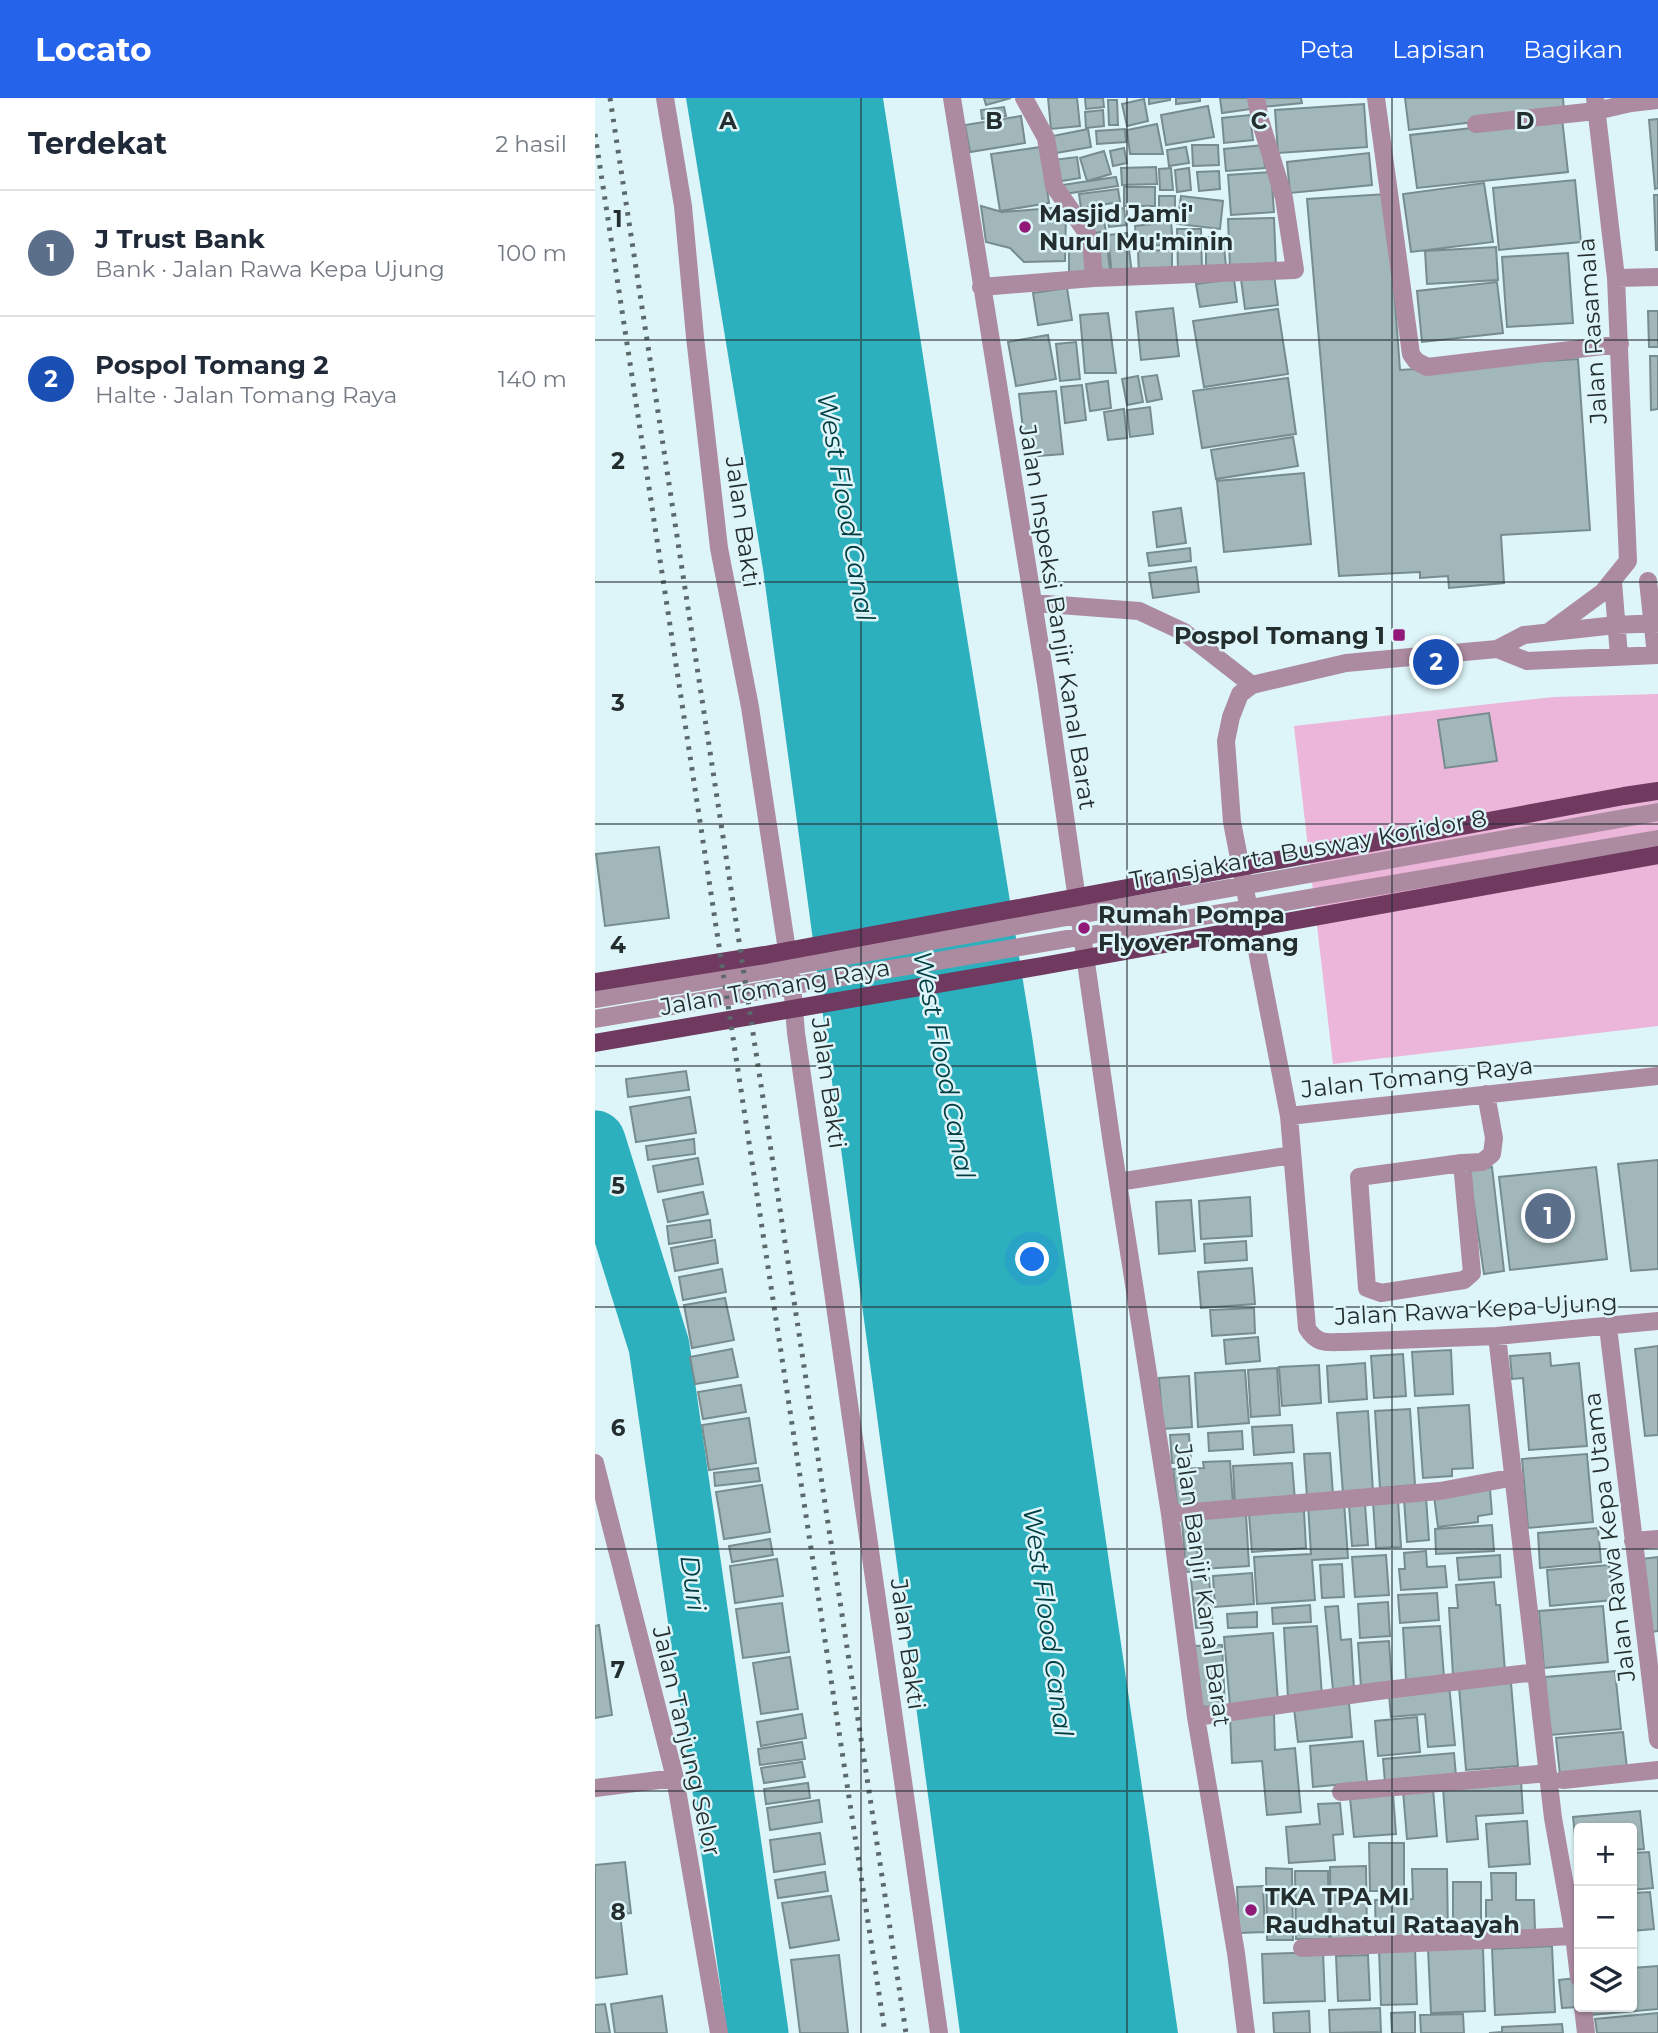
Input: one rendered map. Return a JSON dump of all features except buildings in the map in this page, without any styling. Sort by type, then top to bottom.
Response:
[{"type":"main road","name":"Jalan Tomang Raya","points":[[595,982],[765,955],[1623,796],[1658,792]]},
{"type":"main road","name":"Jalan Tomang Raya","points":[[595,1043],[1028,969],[1632,851],[1658,855]]},
{"type":"street","name":"Jalan Bakti","points":[[664,98],[683,206],[719,548],[750,707],[792,983],[802,1074],[940,2033]]},
{"type":"street","name":"Jalan Inspeksi Banjir Kanal Barat","points":[[952,98],[1033,603],[1112,1144]]},
{"type":"street","points":[[1024,98],[1046,138],[1054,186],[1087,233],[1094,278]]},
{"type":"street","points":[[981,287],[1094,278],[1295,270],[1284,198],[1256,98]]},
{"type":"street","points":[[1375,98],[1411,354],[1416,361],[1427,367],[1620,344]]},
{"type":"street","points":[[1476,124],[1595,104],[1658,100]]},
{"type":"street","name":"Jalan Rasamala","points":[[1595,104],[1616,278],[1628,561]]},
{"type":"street","points":[[1616,278],[1658,277]]},
{"type":"street","points":[[1497,649],[1527,661],[1657,655],[1653,584],[1628,561],[1613,582],[1549,633]]},
{"type":"street","points":[[1613,582],[1619,656]]},
{"type":"street","points":[[1033,603],[1139,611],[1184,632],[1252,685],[1346,663],[1497,649],[1524,635],[1655,623]]},
{"type":"street","name":"Jalan Tomang Raya","points":[[1252,685],[1240,694],[1226,741],[1232,822],[1289,1116],[1658,1076]]},
{"type":"street","name":"Transjakarta Busway Koridor 8","points":[[595,999],[1658,812]]},
{"type":"street","name":"Transjakarta Busway Koridor 8","points":[[595,1019],[1632,851],[1658,839]]},
{"type":"street","points":[[1462,1163],[1472,1273],[1464,1280],[1381,1293],[1367,1288],[1359,1177],[1462,1163],[1482,1162],[1492,1154],[1494,1138],[1486,1094]]},
{"type":"street","name":"Jalan Rawa Kepa Ujung","points":[[1289,1116],[1307,1328],[1313,1338],[1323,1342],[1345,1342],[1497,1336],[1658,1321]]},
{"type":"street","name":"Jalan Banjir Kanal Barat","points":[[1112,1144],[1170,1514],[1196,1717],[1236,1953],[1246,2033]]},
{"type":"street","points":[[1118,1182],[1292,1155]]},
{"type":"street","name":"Jalan Rawa Kepa Utama","points":[[1608,1327],[1657,1732]]},
{"type":"street","points":[[1302,1948],[1574,1936],[1553,1818],[1555,1777],[1536,1672],[1497,1336]]},
{"type":"street","name":"Jalan Tanjung Selor","points":[[595,1463],[675,1778],[719,2033]]},
{"type":"street","points":[[1170,1514],[1440,1491],[1515,1477]]},
{"type":"street","points":[[1633,1541],[1658,1539]]},
{"type":"street","points":[[1196,1717],[1378,1690],[1536,1672]]},
{"type":"street","points":[[1341,1792],[1658,1770]]},
{"type":"street","points":[[595,1788],[675,1778]]},
{"type":"street","points":[[1584,2012],[1586,2033]]},
{"type":"shaded area","points":[[1658,694],[1658,1026],[1333,1064],[1294,726],[1554,697]]},
{"type":"water","name":"West Flood Canal","points":[[686,98],[883,98],[1032,1036],[1178,2033],[960,2033],[763,569]]},
{"type":"waterway","name":"Duri","points":[[595,1141],[659,1346],[758,2033]]},
{"type":"railway","points":[[610,98],[906,2033]]},
{"type":"railway","points":[[595,134],[885,2033]]},
{"type":"place","name":"Masjid Jami' Nurul Mu'minin","points":[[1025,227]]},
{"type":"place","name":"Pospol Tomang 1","points":[[1399,635]]},
{"type":"place","name":"Pospol Tomang 2","points":[[1436,662]]},
{"type":"place","name":"Rumah Pompa Flyover Tomang","points":[[1084,928]]},
{"type":"place","name":"J Trust Bank","points":[[1548,1216]]},
{"type":"place","name":"TKA TPA MI Raudhatul Rataayah","points":[[1251,1910]]}]
